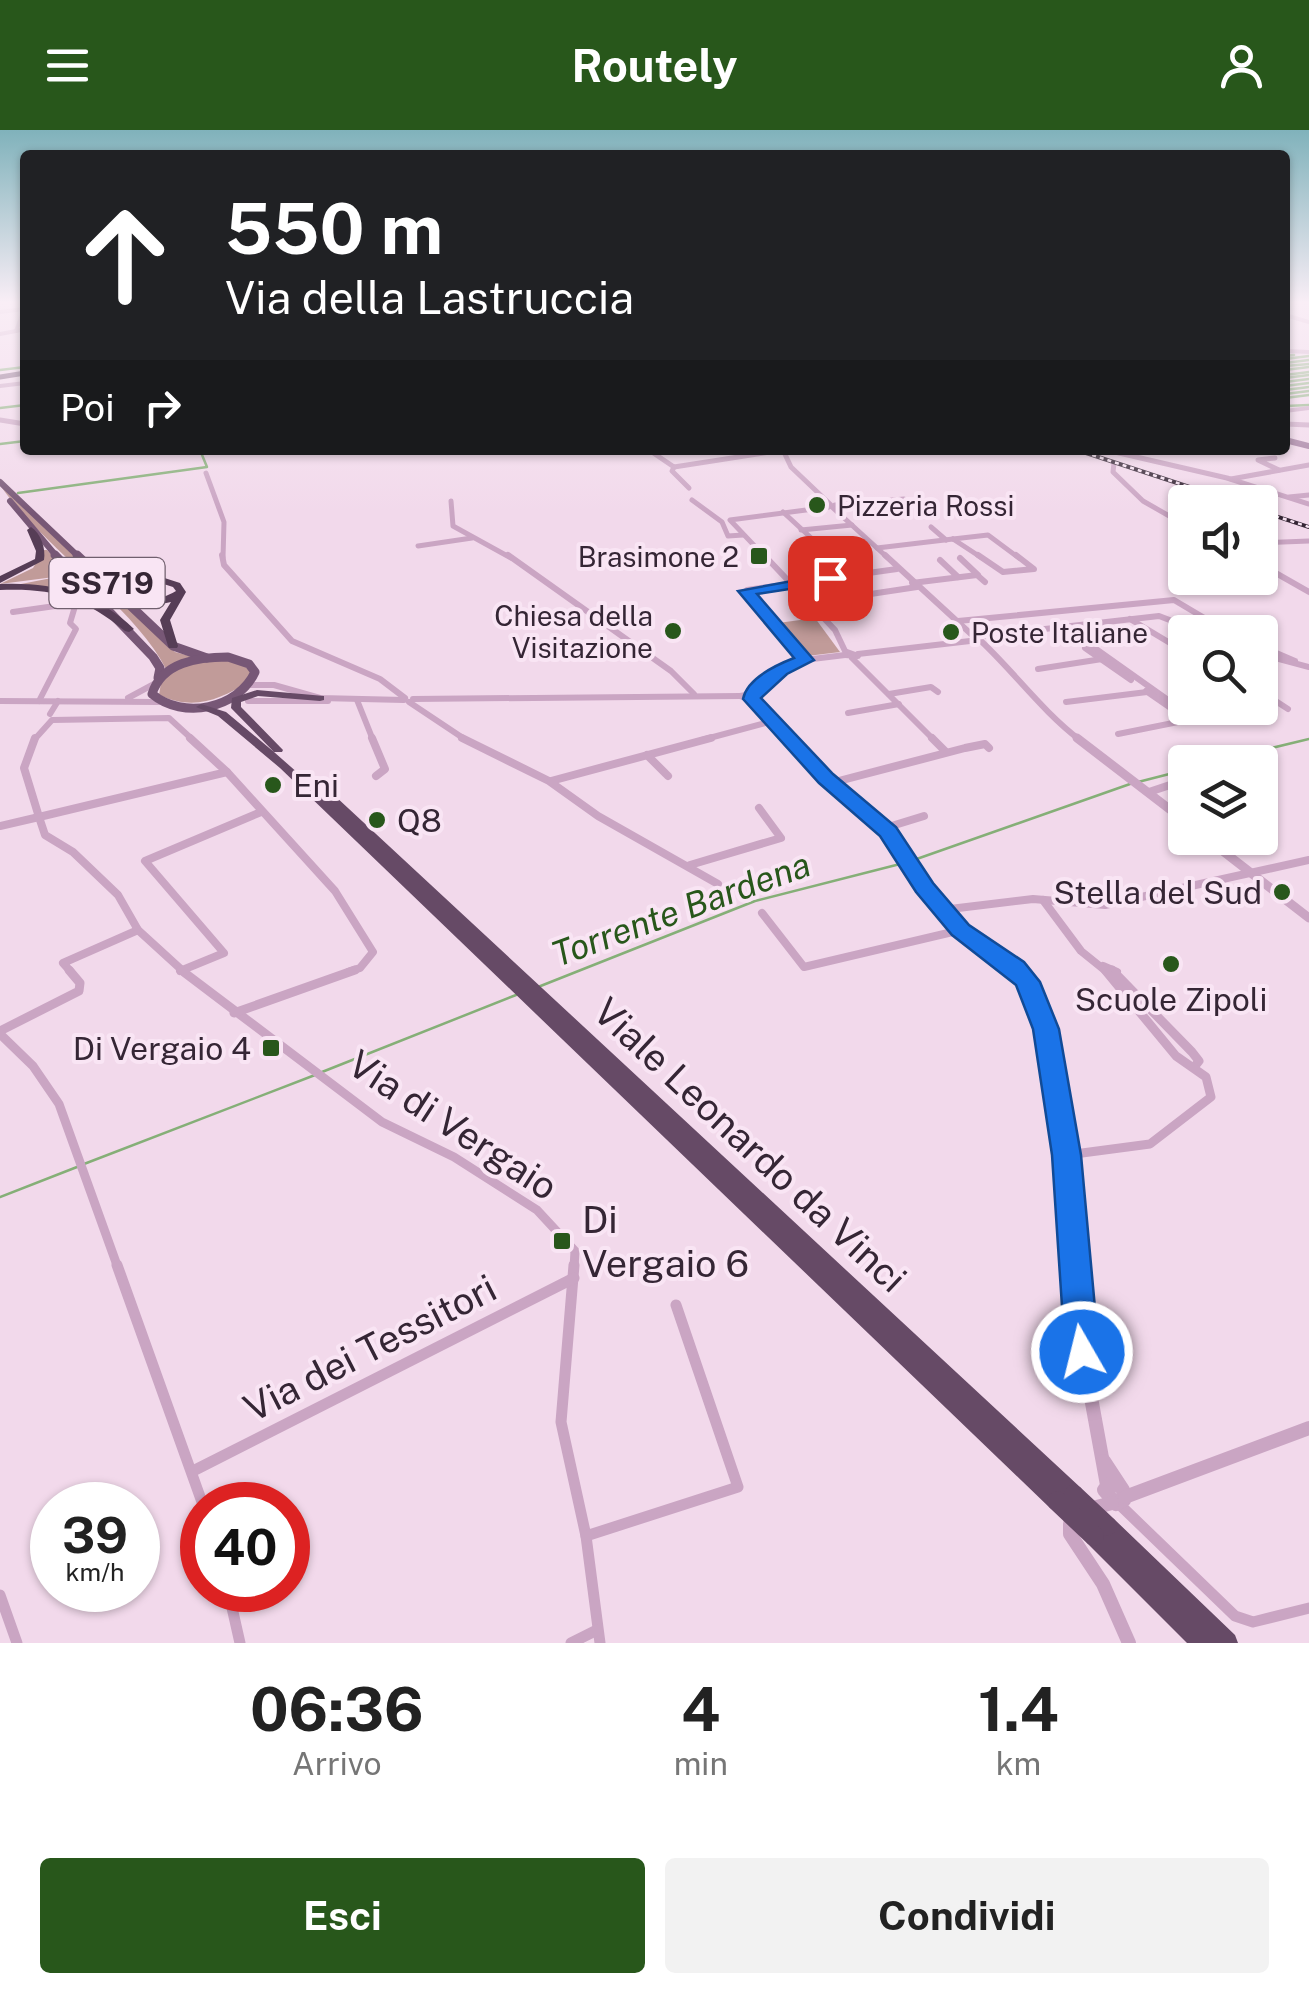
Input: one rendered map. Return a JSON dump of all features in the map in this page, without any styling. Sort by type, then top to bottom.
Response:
[{"type":"highway","points":[[0,584],[39,560],[41,551],[32,530]]},
{"type":"highway","points":[[89,566],[135,602],[155,604],[181,592]]},
{"type":"highway","points":[[0,584],[105,574],[160,578],[177,585],[181,592]]},
{"type":"highway","points":[[0,584],[80,594],[100,604],[129,629]]},
{"type":"highway","points":[[173,646],[166,620],[181,592]]},
{"type":"highway","points":[[278,750],[236,708],[236,700],[257,693],[320,698]]},
{"type":"highway","name":"Viale Leonardo da Vinci","points":[[228,700],[229,709],[320,786],[1066,1498]]},
{"type":"highway","name":"Viale Leonardo da Vinci","points":[[201,707],[222,714],[284,766],[1066,1498],[1111,1503],[1227,1643]]},
{"type":"highway","name":"Viale Leonardo da Vinci","points":[[1111,1503],[1203,1643]]},
{"type":"main road","name":"SS719","points":[[0,482],[173,646],[207,658],[240,660],[255,672]]},
{"type":"main road","name":"SS719","points":[[0,490],[32,530],[157,663],[152,694],[159,702]]},
{"type":"main road","points":[[156,681],[179,665],[207,658]]},
{"type":"main road","name":"Viale Leonardo da Vinci","points":[[159,702],[201,707],[228,700],[249,685],[255,672]]},
{"type":"street","points":[[656,455],[674,467],[751,455]]},
{"type":"street","points":[[785,455],[791,467],[896,569],[958,621],[969,638]]},
{"type":"street","points":[[1120,455],[1231,479],[1309,504]]},
{"type":"street","points":[[1125,457],[1114,462],[1113,472],[1143,501],[1168,515]]},
{"type":"street","points":[[1275,458],[1258,460],[1279,470]]},
{"type":"street","points":[[1231,479],[1309,465]]},
{"type":"street","points":[[674,467],[672,471],[689,488]]},
{"type":"street","points":[[206,473],[224,522],[220,544],[224,566],[243,578],[273,626],[292,641],[388,684],[470,744],[549,781],[598,816],[718,884]]},
{"type":"street","points":[[1289,498],[1309,495]]},
{"type":"street","points":[[904,498],[730,519],[835,630],[851,655],[946,752]]},
{"type":"street","points":[[692,500],[722,522],[728,536],[744,535]]},
{"type":"street","points":[[451,502],[451,523],[505,553],[550,590],[671,672],[694,694]]},
{"type":"street","points":[[783,512],[850,575]]},
{"type":"street","points":[[802,530],[852,524]]},
{"type":"street","points":[[876,548],[949,540],[988,535],[1034,569],[1004,572],[949,540],[931,527]]},
{"type":"street","points":[[418,546],[472,538]]},
{"type":"street","points":[[1278,542],[1309,540]]},
{"type":"street","points":[[960,558],[986,582]]},
{"type":"street","points":[[940,560],[958,577]]},
{"type":"street","points":[[805,660],[746,592],[896,569]]},
{"type":"street","points":[[1278,574],[1309,592]]},
{"type":"street","points":[[831,600],[978,575]]},
{"type":"street","points":[[958,621],[1174,600],[1199,615]]},
{"type":"street","points":[[12,612],[76,603],[70,624],[76,630],[39,701]]},
{"type":"street","points":[[249,685],[274,686],[320,698],[358,700],[752,696],[781,670],[805,660],[1061,627],[1168,619]]},
{"type":"street","points":[[1130,620],[1168,642]]},
{"type":"street","points":[[1061,627],[1168,706]]},
{"type":"street","points":[[1061,627],[1168,700]]},
{"type":"street","points":[[982,639],[1024,680],[1055,721],[1168,808]]},
{"type":"street","points":[[1278,653],[1309,666]]},
{"type":"street","points":[[1278,658],[1309,666]]},
{"type":"street","points":[[1038,670],[1102,660]]},
{"type":"street","points":[[255,672],[274,686]]},
{"type":"street","points":[[120,700],[156,681]]},
{"type":"street","points":[[889,694],[931,686],[938,692]]},
{"type":"street","points":[[1066,702],[1147,692]]},
{"type":"street","points":[[752,696],[831,783],[885,828],[961,930],[1016,968],[1028,982],[1046,1029],[1067,1155],[1077,1321],[1111,1503],[1235,1616],[1253,1622],[1309,1608]]},
{"type":"street","points":[[248,700],[340,699]]},
{"type":"street","points":[[50,714],[58,700]]},
{"type":"street","points":[[358,700],[385,769],[376,776]]},
{"type":"street","points":[[0,701],[159,702]]},
{"type":"street","points":[[1278,703],[1288,709]]},
{"type":"street","points":[[848,713],[899,704]]},
{"type":"street","name":"Via di Vergaio","points":[[226,772],[168,718],[61,718],[44,724],[22,768],[25,786],[42,816],[45,835],[77,854],[118,895],[138,930],[180,971],[382,1122],[454,1157],[537,1210],[575,1251],[563,1358],[561,1422],[586,1536],[599,1637]]},
{"type":"street","points":[[549,781],[774,721]]},
{"type":"street","points":[[1118,734],[1168,724]]},
{"type":"street","points":[[831,783],[946,752],[985,744],[989,748]]},
{"type":"street","points":[[647,754],[668,776]]},
{"type":"street","points":[[0,826],[226,772],[335,891],[372,952],[360,968],[234,1013]]},
{"type":"street","points":[[1148,792],[1168,786]]},
{"type":"street","points":[[690,865],[781,838],[759,808]]},
{"type":"street","points":[[180,971],[224,954],[145,861],[261,812]]},
{"type":"street","points":[[885,828],[924,816]]},
{"type":"street","points":[[1228,855],[1309,918]]},
{"type":"street","points":[[947,910],[1043,900],[1105,905],[1309,860]]},
{"type":"street","points":[[1043,900],[1080,951],[1115,975],[1176,1056],[1195,1066],[1211,1084],[1211,1097],[1162,1137],[1134,1148],[1067,1155]]},
{"type":"street","points":[[1054,918],[1065,902]]},
{"type":"street","points":[[1297,907],[1309,904]]},
{"type":"street","points":[[762,914],[804,967],[961,930]]},
{"type":"street","points":[[138,930],[62,963],[80,983],[79,991],[0,1032],[45,1080],[75,1145],[196,1482]]},
{"type":"street","name":"Via dei Tessitori","points":[[193,1470],[574,1278]]},
{"type":"street","points":[[586,1536],[738,1487],[676,1306]]},
{"type":"street","points":[[1128,1643],[1103,1584],[1069,1528],[1154,1484],[1309,1428]]},
{"type":"street","points":[[0,1595],[17,1643]]},
{"type":"street","points":[[233,1612],[240,1643]]},
{"type":"street","points":[[571,1643],[599,1637]]},
{"type":"shaded area","points":[[0,485],[175,652],[197,658],[166,669],[133,623],[39,531]]},
{"type":"shaded area","points":[[44,550],[99,601],[66,589],[21,584],[62,576],[0,584],[33,568]]},
{"type":"shaded area","points":[[815,618],[840,652],[807,656],[778,623]]},
{"type":"shaded area","points":[[227,658],[250,669],[250,681],[195,703],[159,695],[162,677],[192,662]]},
{"type":"waterway","points":[[1290,374],[1309,372]]},
{"type":"waterway","points":[[1290,377],[1309,375]]},
{"type":"waterway","points":[[1290,381],[1309,379]]},
{"type":"waterway","points":[[1290,385],[1309,383]]},
{"type":"waterway","points":[[1290,389],[1309,387]]},
{"type":"waterway","points":[[1290,393],[1309,391]]},
{"type":"waterway","points":[[1290,397],[1309,395]]},
{"type":"waterway","points":[[1290,406],[1309,405]]},
{"type":"waterway","points":[[0,408],[20,406]]},
{"type":"waterway","points":[[0,444],[20,442]]},
{"type":"waterway","points":[[18,493],[207,467],[202,455]]},
{"type":"waterway","name":"Torrente Bardena","points":[[1278,746],[1309,739]]},
{"type":"waterway","name":"Torrente Bardena","points":[[1138,782],[1168,774]]},
{"type":"waterway","name":"Torrente Bardena","points":[[911,861],[1130,784]]},
{"type":"waterway","name":"Torrente Bardena","points":[[538,987],[755,901],[904,863]]},
{"type":"waterway","name":"Torrente Bardena","points":[[322,1072],[516,995]]},
{"type":"waterway","name":"Torrente Bardena","points":[[84,1164],[315,1075]]},
{"type":"waterway","name":"Torrente Bardena","points":[[0,1197],[77,1167]]},
{"type":"railway","points":[[1092,455],[1183,485]]},
{"type":"railway","points":[[1278,517],[1309,527]]},
{"type":"place","name":"Pizzeria Rossi","points":[[817,505]]},
{"type":"place","name":"Brasimone 2","points":[[759,556]]},
{"type":"place","name":"Chiesa della Visitazione","points":[[673,631]]},
{"type":"place","name":"Poste Italiane","points":[[951,632]]},
{"type":"place","name":"Eni","points":[[273,785]]},
{"type":"place","name":"Q8","points":[[377,820]]},
{"type":"place","name":"Stella del Sud","points":[[1282,892]]},
{"type":"place","name":"Scuole Zipoli","points":[[1171,964]]},
{"type":"place","name":"Di Vergaio 4","points":[[271,1048]]},
{"type":"place","name":"Di Vergaio 6","points":[[562,1241]]},
{"type":"route","points":[[830,578],[746,591],[805,660],[781,670],[752,694],[752,699],[826,778],[888,832],[924,888],[961,930],[1016,968],[1028,982],[1046,1029],[1067,1155],[1082,1352]]}]
